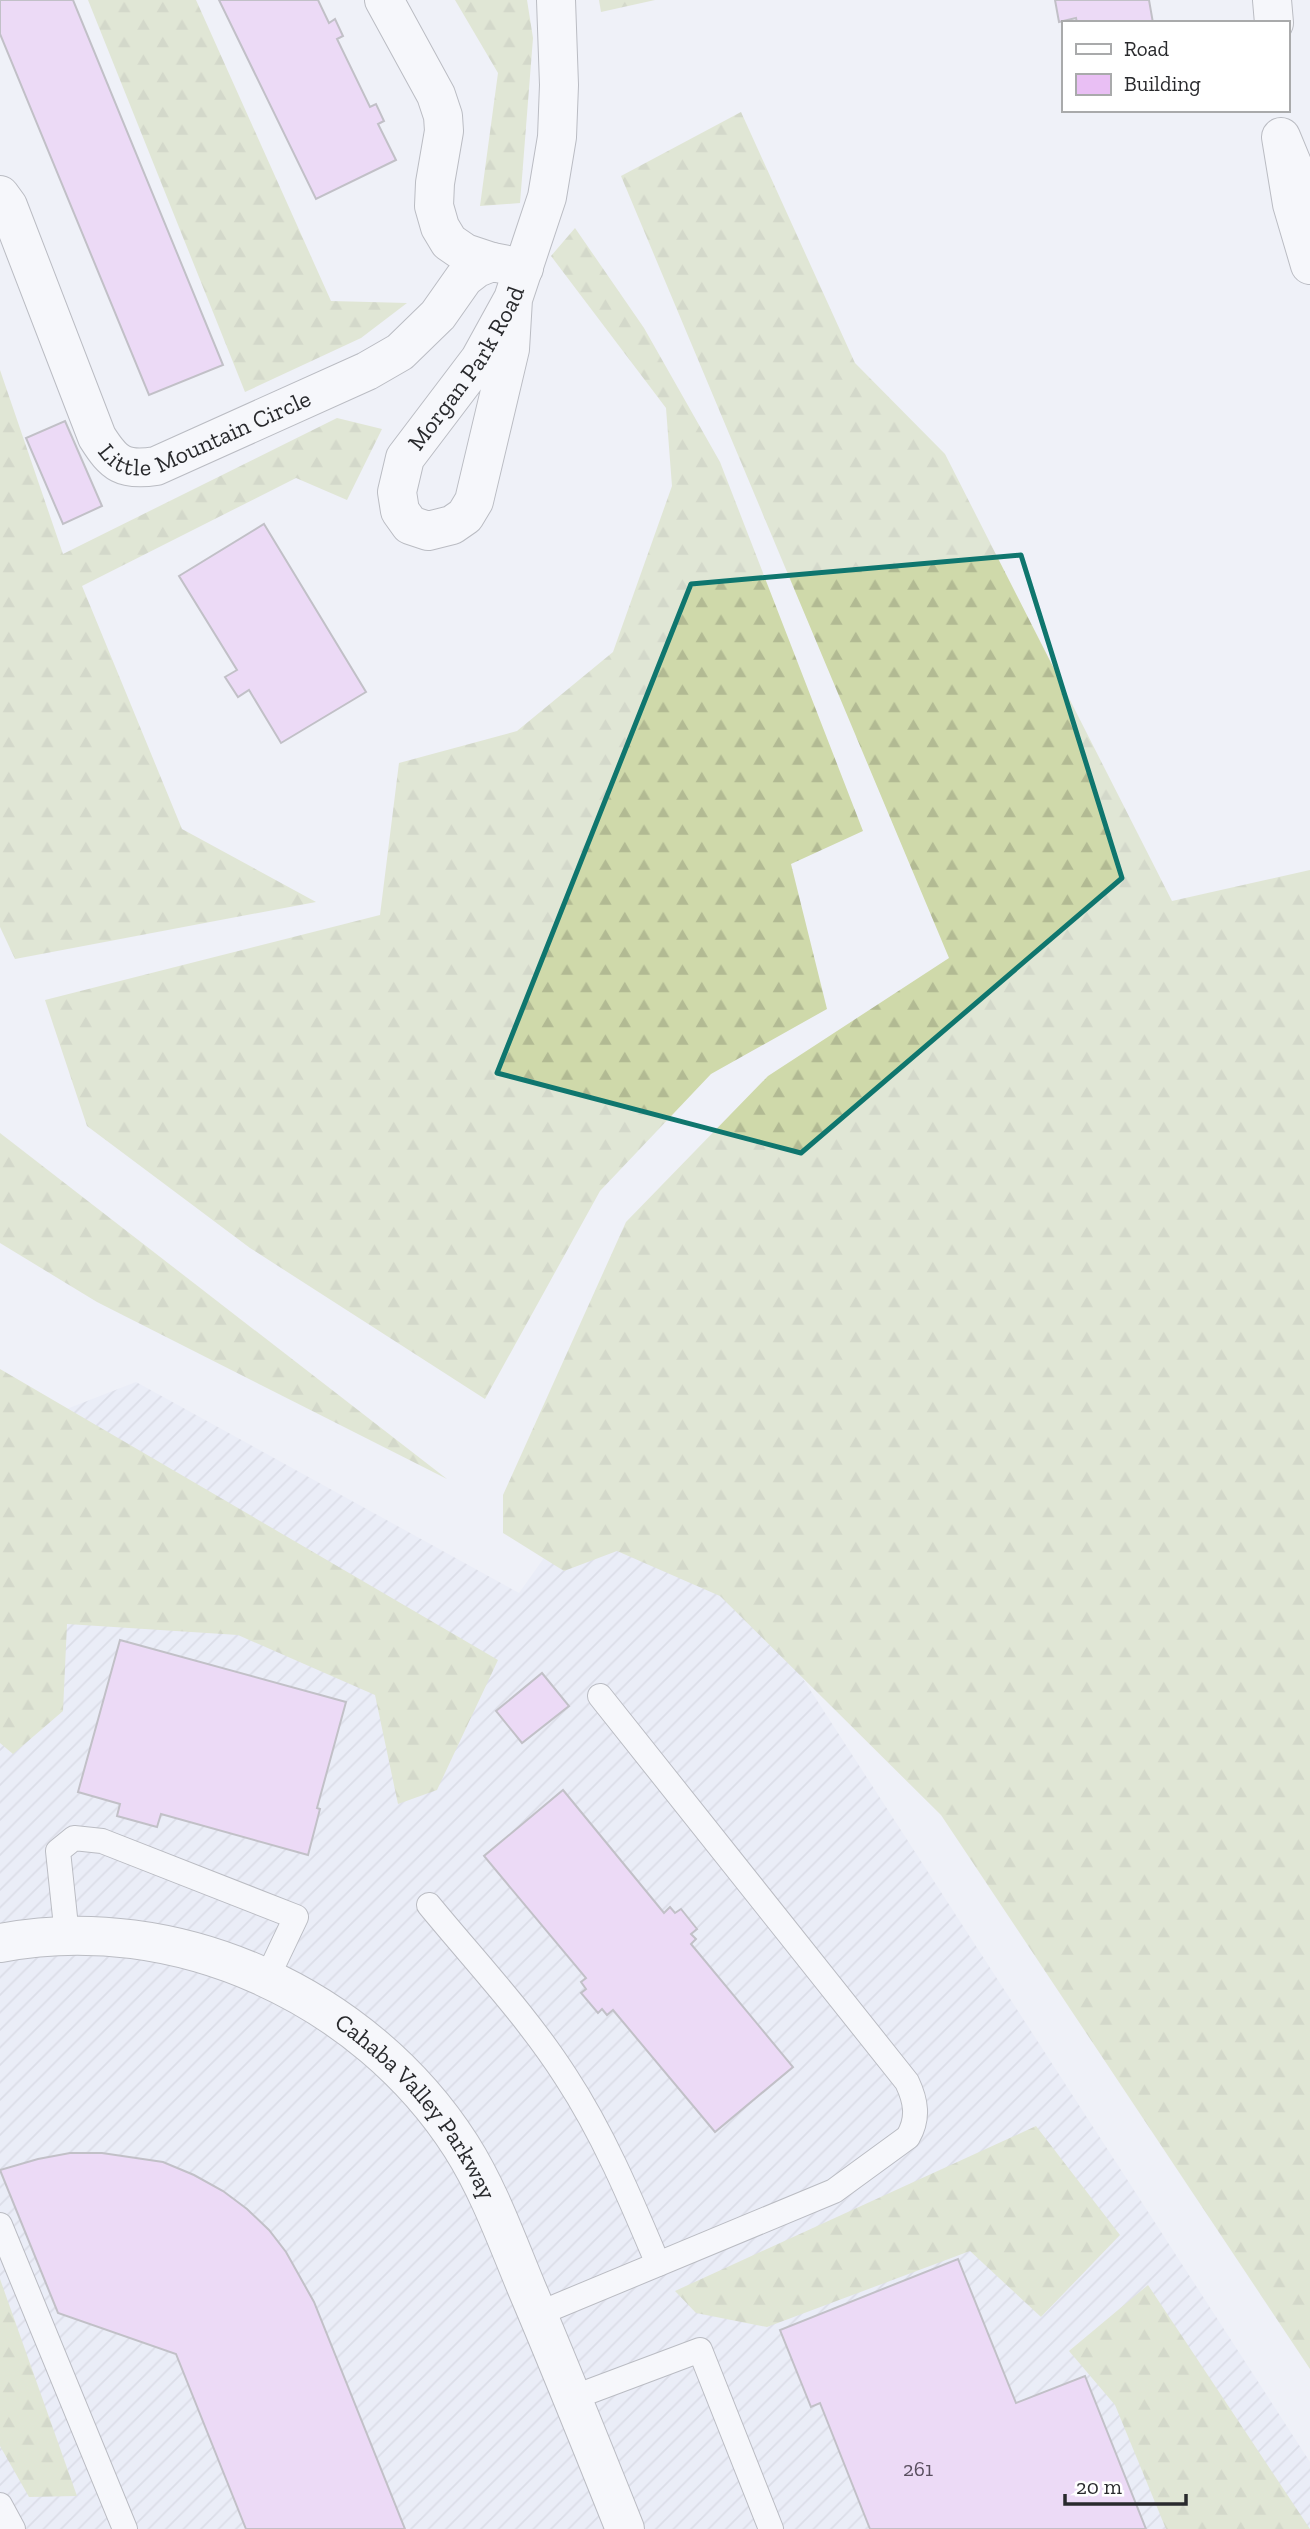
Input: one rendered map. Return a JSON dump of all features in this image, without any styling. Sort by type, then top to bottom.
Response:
[{"type":"street","points":[[384,0],[436,95],[443,116],[444,131],[434,206],[440,227],[449,242],[510,276],[547,197],[557,137],[559,85],[556,0]]},
{"type":"street","points":[[1272,0],[1274,21]]},
{"type":"street","points":[[1279,123],[1298,178],[1310,196]]},
{"type":"street","points":[[1279,123],[1292,204],[1310,265]]},
{"type":"street","name":"Little Mountain Circle","points":[[0,195],[8,206],[97,437],[118,464],[135,469],[156,466],[367,370],[400,352],[438,315],[464,278],[477,268],[510,276]]},
{"type":"street","name":"Morgan Park Road","points":[[510,276],[510,349],[502,393],[474,501],[465,516],[452,525],[428,531],[410,525],[400,512],[397,492],[405,458],[480,359],[510,276]]},
{"type":"street","name":"Cahaba Valley Parkway","points":[[0,1943],[67,1936],[120,1937],[173,1945],[267,1978],[310,2000],[349,2026],[382,2054],[422,2096],[461,2146],[492,2204],[625,2529]]},
{"type":"lane","points":[[538,2314],[834,2191],[908,2137],[914,2126],[916,2113],[914,2096],[907,2082],[600,1696]]},
{"type":"lane","points":[[67,1936],[58,1851],[74,1838],[102,1841],[296,1917],[267,1978]]},
{"type":"lane","points":[[429,1905],[546,2047],[567,2078],[617,2170],[658,2264]]},
{"type":"lane","points":[[0,2225],[125,2529]]},
{"type":"lane","points":[[572,2399],[700,2350],[771,2529]]},
{"type":"lane","points":[[0,2505],[13,2529]]},
{"type":"highlighted area","points":[[1021,555],[1122,878],[801,1153],[497,1073],[691,584]]},
{"type":"shaded area","points":[[136,1382],[519,1593],[599,1481],[737,1577],[1310,2462],[1310,2529],[0,2529],[0,1435]]},
{"type":"green space","points":[[88,0],[196,0],[331,301],[407,303],[361,338],[245,392]]},
{"type":"green space","points":[[455,0],[527,0],[533,38],[520,203],[480,206],[498,73]]},
{"type":"green space","points":[[599,0],[655,0],[601,12]]},
{"type":"green space","points":[[741,112],[855,363],[945,454],[1172,901],[1310,870],[1310,2369],[941,1815],[720,1596],[617,1551],[564,1571],[503,1533],[503,1495],[626,1222],[768,1076],[949,958],[621,176]]},
{"type":"green space","points":[[575,228],[644,328],[720,462],[863,831],[791,864],[827,1009],[711,1074],[600,1191],[485,1399],[250,1248],[87,1126],[45,1000],[380,915],[399,763],[517,731],[613,652],[672,486],[666,408],[551,256]]},
{"type":"green space","points":[[0,370],[63,554],[337,418],[382,429],[347,500],[296,478],[82,586],[182,829],[316,902],[15,959],[0,927]]},
{"type":"green space","points":[[0,1133],[447,1479],[97,1302],[0,1243]]},
{"type":"green space","points":[[0,1369],[498,1660],[437,1790],[398,1804],[375,1695],[238,1635],[67,1624],[63,1711],[13,1754],[0,1743]]},
{"type":"green space","points":[[1036,2126],[1120,2235],[1041,2317],[970,2251],[767,2327],[696,2313],[675,2291]]},
{"type":"green space","points":[[0,2279],[77,2496],[29,2497],[0,2446]]},
{"type":"green space","points":[[1148,2285],[1310,2529],[1166,2529],[1115,2405],[1069,2351]]},
{"type":"building","points":[[0,0],[73,0],[223,365],[149,395],[0,34]]},
{"type":"building","points":[[219,0],[318,0],[329,23],[335,19],[343,36],[337,39],[370,107],[376,104],[384,121],[378,124],[396,160],[316,199]]},
{"type":"building","points":[[1055,0],[1149,0],[1153,21],[1077,21],[1076,18],[1059,22]]},
{"type":"building","points":[[65,421],[102,506],[63,524],[26,438]]},
{"type":"building","points":[[264,524],[366,692],[281,743],[249,690],[238,697],[225,677],[237,670],[179,576]]},
{"type":"building","points":[[120,1640],[346,1702],[317,1808],[320,1809],[308,1855],[161,1814],[157,1827],[117,1816],[120,1804],[78,1792]]},
{"type":"building","points":[[542,1673],[569,1706],[522,1743],[496,1711]]},
{"type":"building","points":[[563,1790],[664,1913],[670,1907],[675,1913],[681,1909],[697,1929],[691,1934],[696,1939],[691,1944],[793,2067],[715,2132],[613,2010],[607,2015],[602,2009],[598,2013],[581,1993],[586,1989],[581,1982],[586,1978],[484,1856]]},
{"type":"building","points":[[70,2153],[102,2153],[163,2162],[223,2191],[269,2230],[286,2252],[314,2302],[405,2529],[246,2529],[176,2354],[58,2313],[0,2170]]},
{"type":"building","points":[[958,2259],[1016,2403],[1085,2376],[1146,2529],[870,2529],[820,2403],[811,2407],[780,2330]]}]
